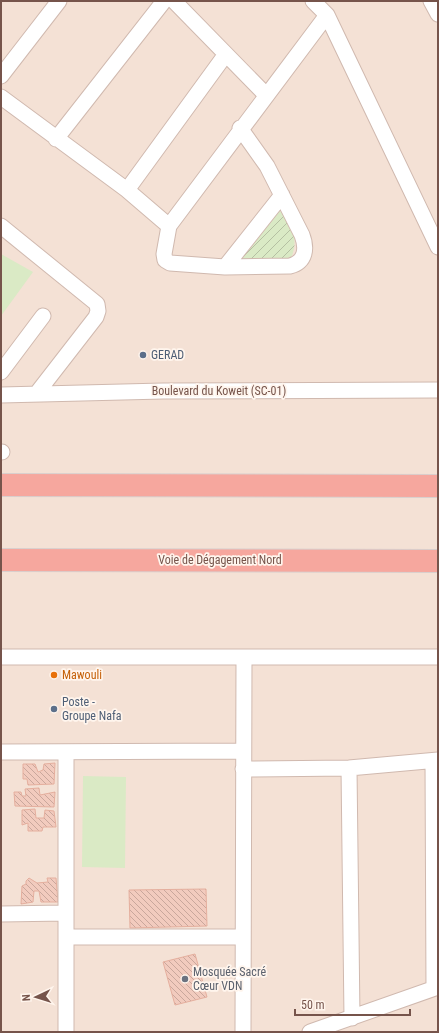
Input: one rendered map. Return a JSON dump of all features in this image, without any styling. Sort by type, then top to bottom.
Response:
[{"type":"highway","points":[[1,485],[438,486]]},
{"type":"highway","name":"Voie de Dégagement Nord","points":[[1,560],[438,561]]},
{"type":"street","points":[[1,76],[59,1]]},
{"type":"street","points":[[56,139],[164,1]]},
{"type":"street","points":[[174,1],[266,95]]},
{"type":"street","points":[[313,1],[327,15],[438,247]]},
{"type":"street","points":[[431,1],[438,14]]},
{"type":"street","points":[[240,128],[264,161],[304,242],[305,252],[301,261],[290,266],[225,267],[170,263],[166,260],[164,254],[169,226],[240,128],[327,15]]},
{"type":"street","points":[[127,190],[226,54]]},
{"type":"street","points":[[1,97],[127,190],[169,226]]},
{"type":"street","points":[[225,267],[282,195]]},
{"type":"street","points":[[1,226],[97,304],[98,311],[96,317],[37,394]]},
{"type":"street","points":[[1,372],[43,316]]},
{"type":"street","name":"Boulevard du Koweit (SC-01)","points":[[1,396],[37,394],[438,390]]},
{"type":"street","points":[[1,657],[438,657]]},
{"type":"street","points":[[243,1032],[244,658]]},
{"type":"street","points":[[1,752],[243,751]]},
{"type":"street","points":[[66,752],[66,1032]]},
{"type":"street","points":[[243,769],[349,768],[435,760],[436,987],[310,1032]]},
{"type":"street","points":[[349,768],[352,1018]]},
{"type":"street","points":[[1,914],[65,913]]},
{"type":"street","points":[[66,937],[243,937]]},
{"type":"shaded area","points":[[1,1],[438,1],[438,1032],[1,1032]]},
{"type":"green space","points":[[280,211],[288,221],[293,233],[294,245],[291,258],[277,262],[242,261],[241,257],[275,212]]},
{"type":"green space","points":[[1,254],[33,272],[1,316]]},
{"type":"green space","points":[[83,776],[126,777],[125,868],[82,867]]},
{"type":"building","points":[[55,763],[54,784],[28,785],[27,779],[23,779],[23,764],[35,764],[38,772],[43,770],[44,764]]},
{"type":"building","points":[[39,788],[40,795],[55,792],[54,807],[15,806],[14,792],[21,792],[22,796],[26,796],[25,789]]},
{"type":"building","points":[[35,809],[36,818],[44,818],[45,810],[54,811],[56,827],[43,827],[42,831],[28,831],[28,823],[22,825],[22,810]]},
{"type":"building","points":[[29,878],[37,883],[48,882],[47,878],[56,878],[58,902],[41,902],[39,891],[34,891],[33,902],[21,904],[22,886],[26,884],[26,881]]},
{"type":"building","points":[[206,889],[207,926],[130,928],[129,890]]},
{"type":"building","name":"Mosquée Sacré Cœur VDN","points":[[195,954],[207,997],[175,1005],[163,962]]},
{"type":"place","name":"GERAD","points":[[143,355]]},
{"type":"place","name":"Mawouli","points":[[54,675]]},
{"type":"place","name":"Poste - Groupe Nafa","points":[[54,709]]},
{"type":"place","name":"Mosquée Sacré Cœur VDN","points":[[185,979]]}]
